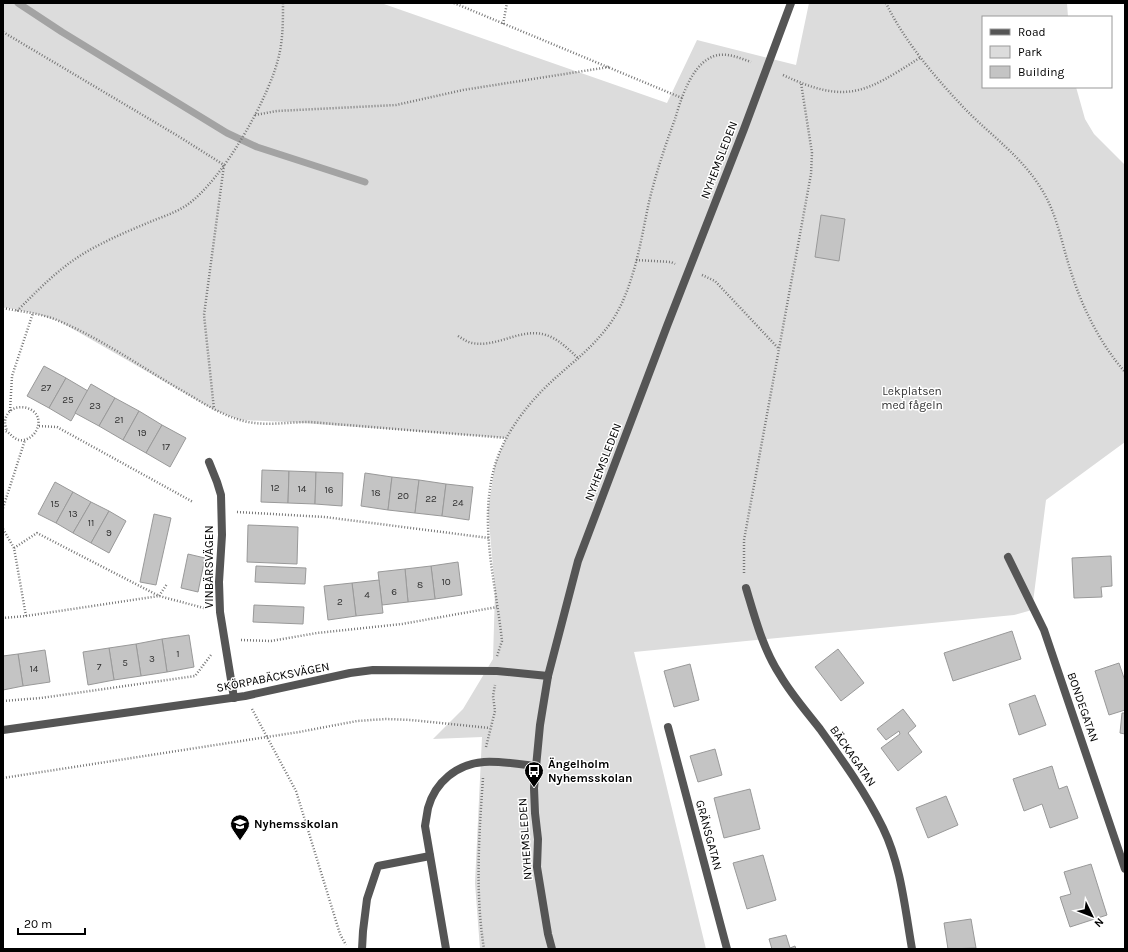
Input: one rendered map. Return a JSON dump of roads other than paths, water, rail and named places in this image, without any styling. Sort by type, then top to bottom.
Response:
[{"type":"street","name":"NYHEMSLEDEN","points":[[552,949],[548,934],[537,867],[538,839],[534,788],[540,725],[548,676],[578,561],[791,3]]},
{"type":"street","name":"VINBÄRSVÄGEN","points":[[209,462],[221,495],[222,535],[219,582],[220,612],[234,698]]},
{"type":"street","name":"BONDEGATAN","points":[[1008,557],[1044,630],[1125,869]]},
{"type":"street","name":"BÄCKAGATAN","points":[[746,588],[762,640],[780,676],[850,771],[884,829],[891,846],[897,868],[912,949]]},
{"type":"street","name":"SKÖRPABÄCKSVÄGEN","points":[[3,730],[234,698],[350,673],[373,670],[497,671],[548,676]]},
{"type":"street","name":"GRÄNSGATAN","points":[[668,727],[727,949]]},
{"type":"street","points":[[446,949],[426,826],[428,807],[434,793],[441,782],[451,773],[463,766],[484,762],[536,766]]},
{"type":"street","points":[[362,949],[367,899],[378,866],[430,856]]},
{"type":"waterway","points":[[18,3],[62,32],[227,133],[257,147],[365,182]]},
{"type":"place","name":"Ängelholm Nyhemsskolan","points":[[534,788]]},
{"type":"place","name":"Nyhemsskolan","points":[[240,841]]},
{"type":"park label","name":"Lekplatsen med fågeln","points":[[912,398]]}]
